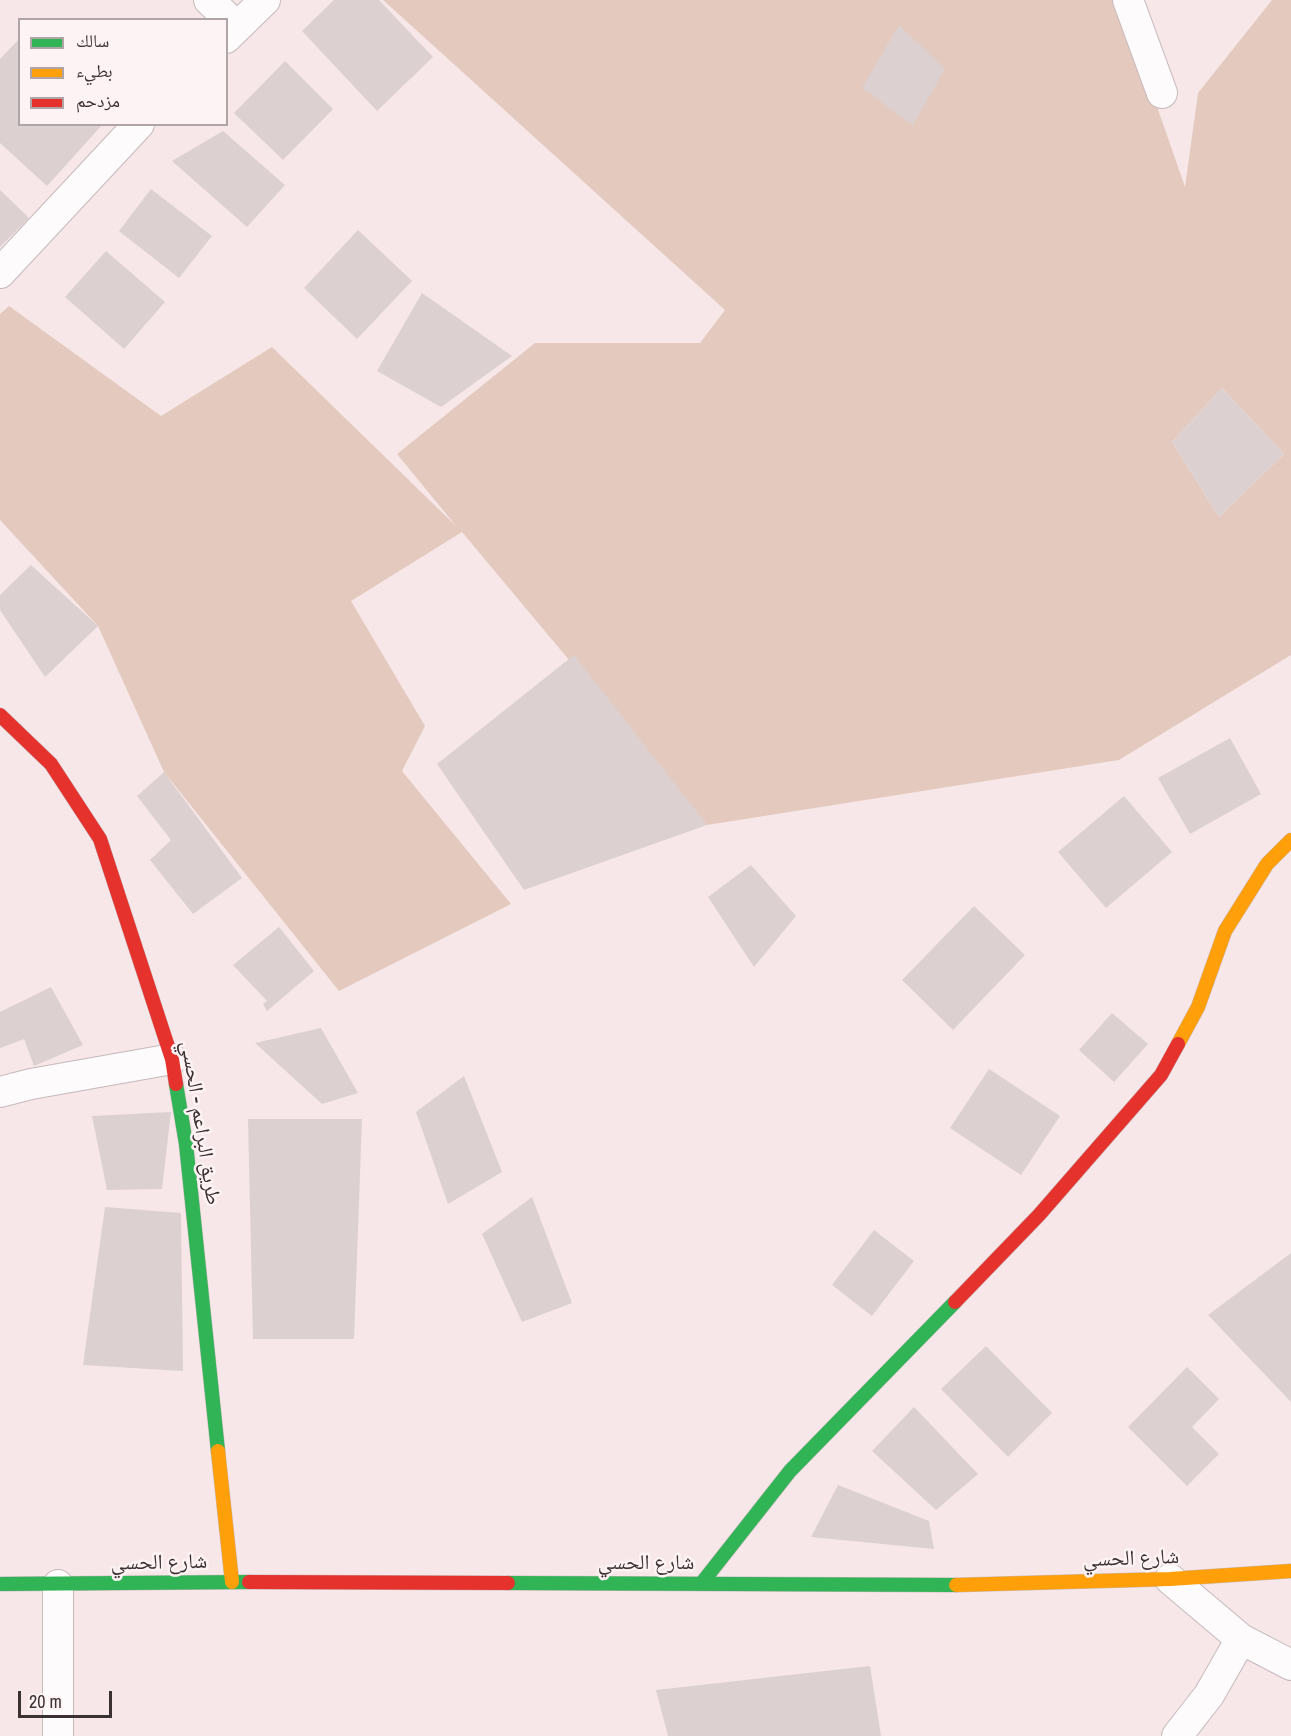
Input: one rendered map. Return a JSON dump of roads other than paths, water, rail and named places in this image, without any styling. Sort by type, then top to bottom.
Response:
[{"type":"street","points":[[209,0],[222,18]]},
{"type":"street","points":[[232,32],[265,0]]},
{"type":"street","points":[[1128,0],[1162,93]]},
{"type":"street","points":[[0,273],[137,126]]},
{"type":"street","name":"طريق البراعم - الحسي","points":[[0,715],[51,764],[100,839],[172,1059],[186,1144],[232,1582]]},
{"type":"street","points":[[701,1584],[790,1471],[1039,1215],[1161,1075],[1198,1006],[1225,931],[1267,864],[1291,840]]},
{"type":"street","points":[[0,1092],[31,1084],[172,1059]]},
{"type":"street","name":"شارع الحسي","points":[[0,1584],[232,1582],[1004,1585],[1170,1579],[1291,1571]]},
{"type":"street","points":[[1170,1579],[1241,1639],[1291,1665]]},
{"type":"street","points":[[58,1585],[58,1736]]},
{"type":"street","points":[[1177,1736],[1209,1695],[1241,1639]]}]
